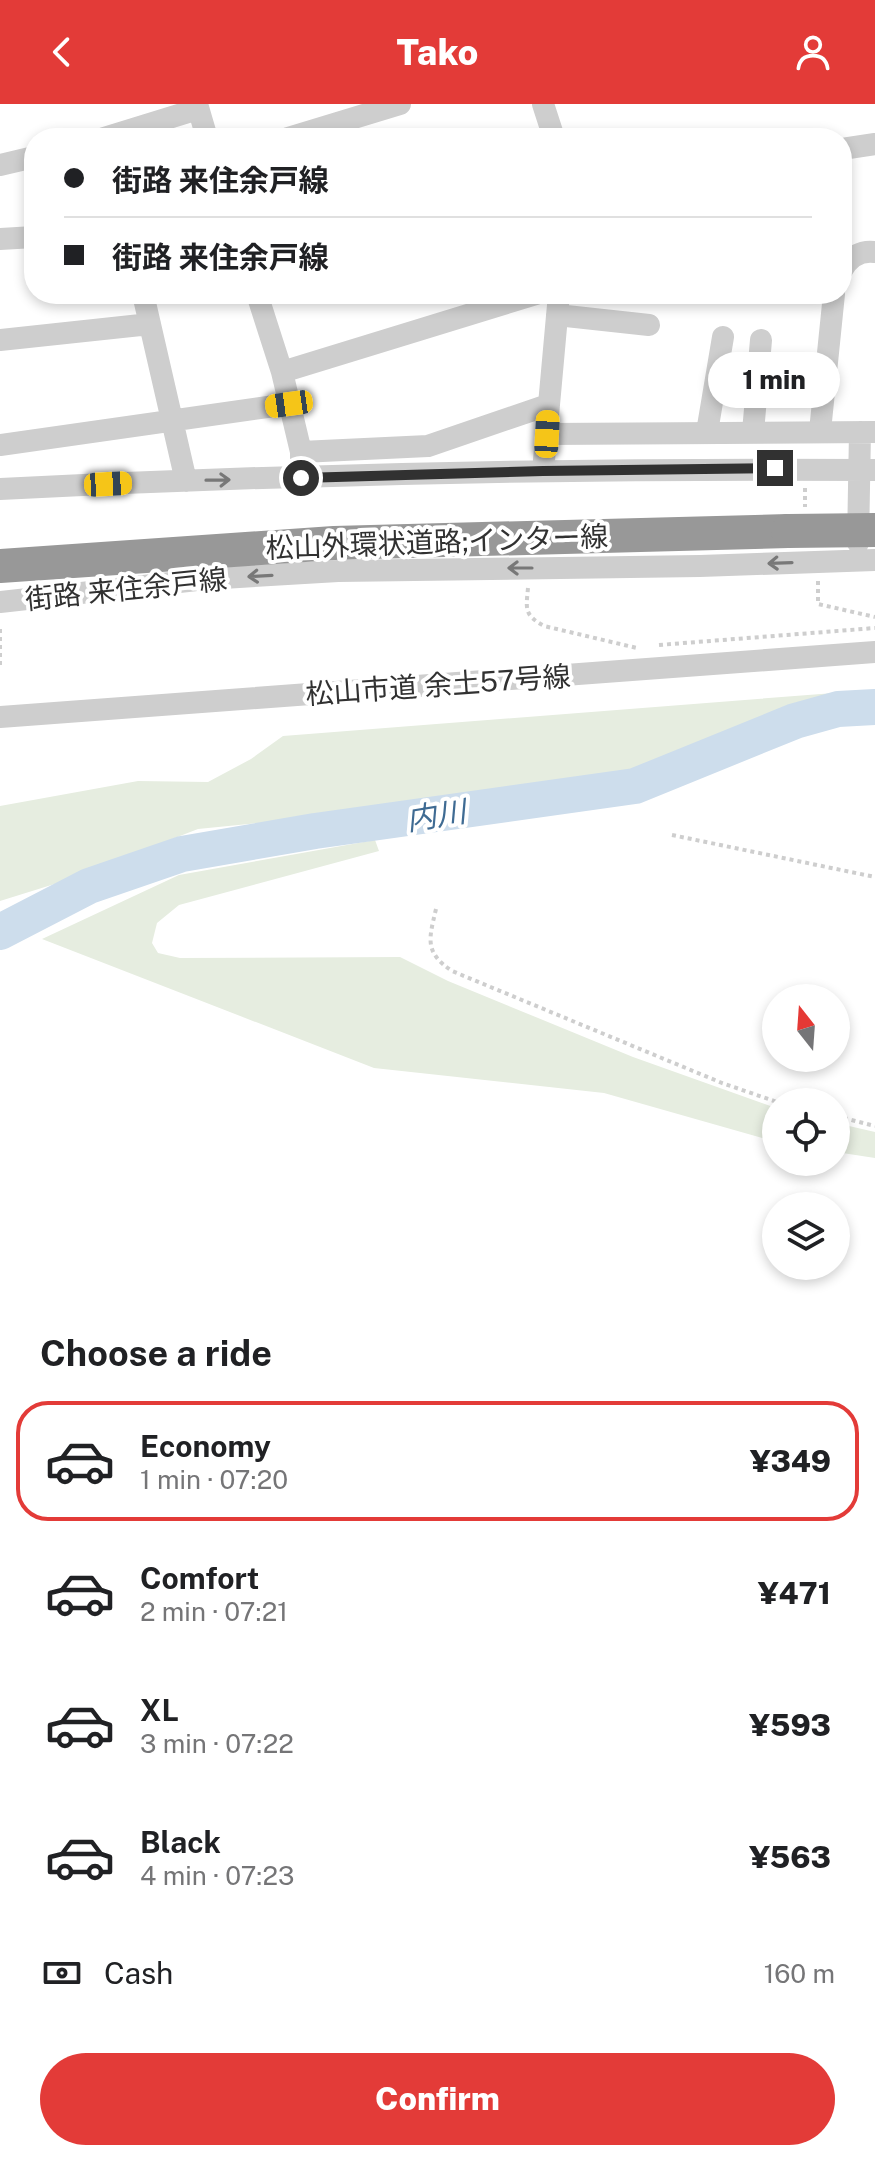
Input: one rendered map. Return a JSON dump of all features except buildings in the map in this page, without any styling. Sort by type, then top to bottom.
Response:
[{"type":"highway","name":"松山外環状道路;インター線","points":[[1,588],[334,543],[875,530]]},
{"type":"street","points":[[321,128],[400,104]]},
{"type":"street","points":[[543,104],[551,128]]},
{"type":"street","points":[[133,128],[198,106],[204,128]]},
{"type":"street","points":[[852,147],[875,144]]},
{"type":"street","points":[[0,165],[24,159]]},
{"type":"street","points":[[0,239],[24,238]]},
{"type":"street","points":[[852,257],[875,252]]},
{"type":"street","points":[[145,304],[186,481]]},
{"type":"street","points":[[260,304],[282,372],[301,452],[301,478]]},
{"type":"street","points":[[282,372],[503,304]]},
{"type":"street","points":[[820,431],[833,304]]},
{"type":"street","points":[[543,471],[558,305],[649,325]]},
{"type":"street","points":[[0,340],[150,324]]},
{"type":"street","points":[[707,432],[723,337]]},
{"type":"street","points":[[753,432],[764,340]]},
{"type":"street","points":[[0,445],[289,404]]},
{"type":"street","points":[[301,452],[428,446],[548,405]]},
{"type":"street","points":[[547,434],[868,432],[866,560]]},
{"type":"street","points":[[0,489],[543,471],[867,470]]},
{"type":"street","name":"街路 来住余戸線","points":[[1,588],[338,571],[700,566],[866,560]]},
{"type":"street","name":"松山市道 余土57号線","points":[[0,717],[875,652]]},
{"type":"path","points":[[818,581],[818,604],[875,617]]},
{"type":"path","points":[[528,585],[526,610],[532,620],[544,626],[636,647],[654,655],[661,669]]},
{"type":"path","points":[[0,629],[0,666]]},
{"type":"path","points":[[672,835],[875,877]]},
{"type":"path","points":[[436,909],[429,939],[432,951],[439,963],[452,971],[762,1097]]},
{"type":"path","points":[[850,1120],[875,1126]]},
{"type":"shaded area","points":[[834,693],[677,752],[630,779],[410,808],[198,829],[61,882],[0,901],[0,806],[138,781],[208,782],[251,759],[283,736]]},
{"type":"shaded area","points":[[375,840],[379,851],[179,905],[157,923],[152,943],[158,953],[180,958],[400,957],[448,981],[633,1057],[762,1103],[762,1138],[604,1093],[374,1068],[42,939],[179,875]]},
{"type":"shaded area","points":[[850,1126],[875,1132],[875,1158],[850,1154]]},
{"type":"waterway","name":"内川","points":[[0,932],[89,886],[182,854],[315,831],[635,786],[795,721],[838,709],[875,707]]},
{"type":"route","points":[[301,478],[775,468]]}]
